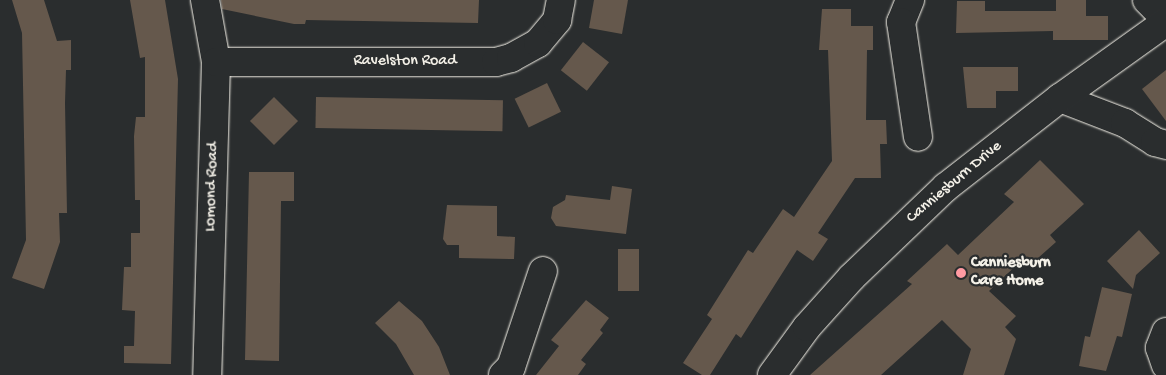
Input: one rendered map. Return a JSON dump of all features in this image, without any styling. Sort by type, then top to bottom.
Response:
[{"type":"street","name":"Lomond Road","points":[[205,0],[216,62],[207,375]]},
{"type":"street","name":"Ravelston Road","points":[[216,62],[496,62],[524,52],[538,43],[557,20],[561,0]]},
{"type":"street","points":[[910,0],[901,22],[918,137]]},
{"type":"street","points":[[1147,0],[1166,20]]},
{"type":"street","name":"Canniesburn Drive","points":[[772,375],[807,327],[904,227],[946,187],[1060,98],[1166,20]]},
{"type":"street","points":[[1060,98],[1125,123],[1155,142],[1166,145]]},
{"type":"street","points":[[503,375],[511,367],[542,271]]},
{"type":"street","points":[[1166,332],[1160,348],[1166,365]]},
{"type":"building","points":[[12,0],[44,0],[57,41],[71,40],[71,70],[66,70],[65,103],[67,213],[59,213],[60,242],[44,289],[12,278],[26,240],[22,33]]},
{"type":"building","points":[[130,0],[165,0],[178,79],[171,364],[124,363],[124,346],[134,346],[135,311],[122,310],[124,267],[131,267],[131,233],[140,233],[140,200],[135,200],[134,136],[136,117],[145,117],[145,57],[140,58]]},
{"type":"building","points":[[221,0],[479,0],[478,23],[306,20],[305,24],[294,24],[222,9]]},
{"type":"building","points":[[594,0],[628,0],[622,34],[589,28]]},
{"type":"building","points":[[1056,0],[1086,0],[1086,16],[1108,16],[1108,40],[1053,40],[1053,31],[956,33],[957,1],[985,1],[985,11],[1056,11]]},
{"type":"building","points":[[822,9],[851,9],[851,26],[873,26],[873,50],[867,50],[866,120],[886,120],[887,144],[880,144],[881,178],[855,178],[818,233],[828,239],[813,261],[797,250],[741,338],[736,334],[710,375],[702,375],[683,363],[712,319],[707,315],[748,250],[753,253],[783,209],[794,217],[832,161],[828,50],[819,50]]},
{"type":"building","points":[[583,42],[609,62],[587,91],[561,70]]},
{"type":"building","points":[[963,67],[1018,67],[1018,91],[996,91],[996,108],[967,108]]},
{"type":"building","points":[[1166,70],[1166,121],[1142,89]]},
{"type":"building","points":[[547,83],[561,112],[529,128],[515,99]]},
{"type":"building","points":[[274,97],[298,121],[274,145],[250,121]]},
{"type":"building","points":[[316,97],[503,100],[502,131],[315,128]]},
{"type":"building","name":"Canniesburn Care Home","points":[[1040,160],[1084,204],[1050,235],[1056,242],[1029,266],[1023,259],[989,291],[1016,316],[1005,327],[1016,339],[1004,375],[963,375],[971,349],[942,320],[881,375],[810,375],[912,284],[907,281],[947,244],[958,255],[1014,202],[1004,194]]},
{"type":"building","points":[[249,172],[294,172],[294,201],[281,201],[279,361],[245,360]]},
{"type":"building","points":[[612,186],[632,189],[626,234],[556,226],[551,218],[553,207],[565,200],[566,195],[610,200]]},
{"type":"building","points":[[447,205],[497,206],[497,236],[515,237],[514,259],[459,258],[459,245],[447,245],[443,239]]},
{"type":"building","points":[[1139,230],[1160,253],[1136,275],[1133,289],[1107,261]]},
{"type":"building","points":[[618,249],[639,249],[639,291],[618,291]]},
{"type":"building","points":[[1102,287],[1132,294],[1122,337],[1117,336],[1106,371],[1079,366],[1085,336],[1090,337]]},
{"type":"building","points":[[586,300],[609,318],[600,330],[603,333],[581,360],[586,364],[578,375],[536,375],[559,346],[551,340]]},
{"type":"building","points":[[399,301],[422,321],[439,347],[450,375],[414,375],[396,344],[375,323]]},
{"type":"place","name":"Canniesburn Care Home","points":[[961,273]]}]
